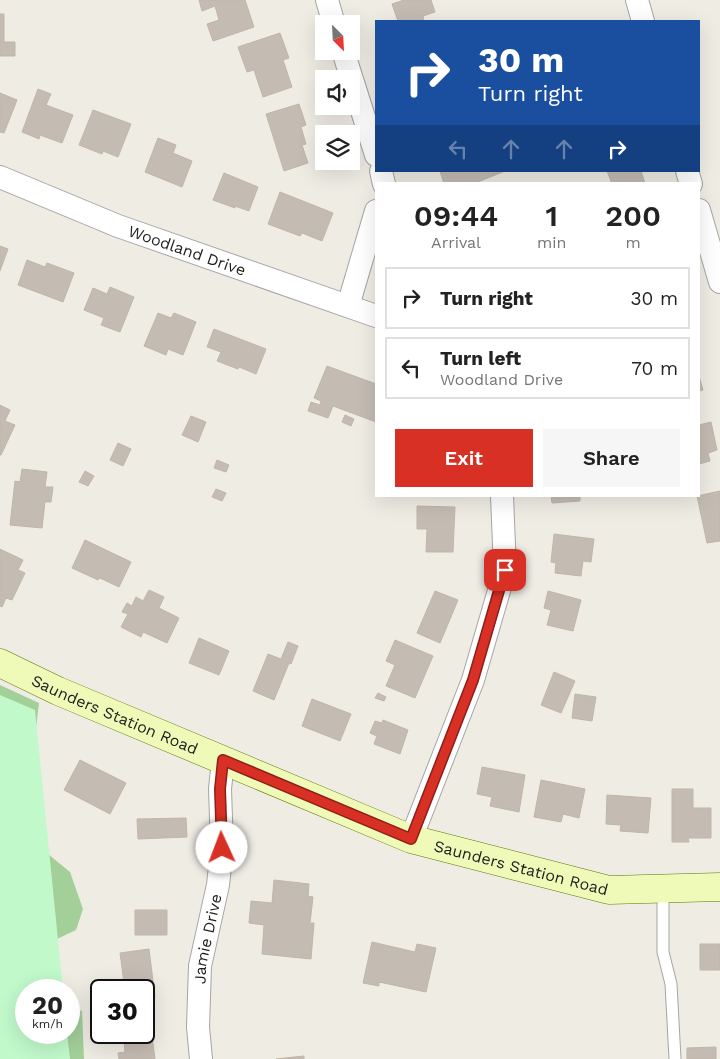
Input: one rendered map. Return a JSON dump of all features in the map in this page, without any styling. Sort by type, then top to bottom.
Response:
[{"type":"street","points":[[327,0],[331,15]]},
{"type":"street","points":[[637,0],[643,20]]},
{"type":"street","points":[[346,60],[375,152]]},
{"type":"street","name":"Woodland Drive","points":[[0,177],[118,226],[375,316]]},
{"type":"street","points":[[700,213],[720,282]]},
{"type":"street","points":[[348,306],[375,214]]},
{"type":"street","points":[[411,839],[473,680],[505,570],[502,497]]},
{"type":"street","name":"Saunders Station Road","points":[[0,664],[58,691],[411,839],[609,890],[720,887]]},
{"type":"street","name":"Jamie Drive","points":[[201,1059],[198,1027],[200,966],[218,885],[222,848],[220,789],[223,760]]},
{"type":"lane","points":[[663,888],[663,952],[671,984],[674,1059]]},
{"type":"green space","points":[[0,685],[39,703],[29,787],[26,836],[70,872],[83,909],[76,930],[0,966]]},
{"type":"green space","points":[[0,695],[35,710],[62,979],[15,979],[15,1044],[68,1044],[70,1059],[0,1059]]},
{"type":"green space","points":[[80,1011],[82,1011],[84,1059],[0,1059],[0,1012],[15,1024],[15,1044],[80,1044]]},
{"type":"building","points":[[199,0],[245,0],[254,27],[213,41],[207,24],[219,20],[215,6],[202,11]]},
{"type":"building","points":[[404,0],[431,0],[435,12],[423,16],[424,20],[398,20],[392,4]]},
{"type":"building","points":[[0,14],[4,14],[4,42],[15,42],[15,56],[0,56]]},
{"type":"building","points":[[280,33],[289,58],[283,60],[292,87],[263,97],[254,70],[247,72],[238,47]]},
{"type":"building","points":[[38,89],[51,94],[46,105],[73,115],[62,143],[40,135],[39,139],[22,132]]},
{"type":"building","points":[[0,93],[17,100],[4,133],[0,132]]},
{"type":"building","points":[[299,104],[306,125],[301,127],[306,144],[302,145],[308,163],[284,171],[266,114]]},
{"type":"building","points":[[93,110],[131,124],[118,157],[103,151],[102,154],[79,145]]},
{"type":"building","points":[[158,138],[176,145],[173,153],[192,161],[182,187],[145,172]]},
{"type":"building","points":[[440,172],[503,172],[478,182],[443,182]]},
{"type":"building","points":[[607,172],[641,172],[645,182],[611,182]]},
{"type":"building","points":[[224,173],[258,187],[249,211],[213,200]]},
{"type":"building","points":[[280,192],[333,213],[322,241],[302,233],[300,236],[268,224]]},
{"type":"building","points":[[0,246],[8,249],[0,271]]},
{"type":"building","points":[[27,260],[45,267],[47,263],[74,273],[63,302],[18,285]]},
{"type":"building","points":[[110,287],[134,297],[120,332],[101,325],[104,318],[84,310],[93,288],[107,294]]},
{"type":"building","points":[[158,313],[171,318],[174,313],[196,322],[183,355],[168,349],[166,355],[144,346]]},
{"type":"building","points":[[214,329],[266,349],[256,374],[217,361],[221,352],[207,347]]},
{"type":"building","points":[[327,366],[375,384],[375,422],[333,406],[328,418],[308,411],[311,402],[320,405],[321,401],[314,398]]},
{"type":"building","points":[[700,380],[703,390],[700,391]]},
{"type":"building","points":[[0,405],[10,410],[5,421],[15,425],[1,455],[0,455]]},
{"type":"building","points":[[345,415],[354,419],[351,426],[342,422]]},
{"type":"building","points":[[191,416],[206,422],[198,442],[182,435]]},
{"type":"building","points":[[711,422],[717,450],[708,453],[710,461],[700,464],[700,425]]},
{"type":"building","points":[[118,443],[131,449],[123,466],[110,460]]},
{"type":"building","points":[[217,460],[229,465],[226,472],[214,468]]},
{"type":"building","points":[[22,469],[47,472],[45,487],[53,487],[51,502],[45,502],[42,528],[10,525],[15,481],[20,482]]},
{"type":"building","points":[[85,471],[94,476],[88,486],[79,482]]},
{"type":"building","points":[[216,489],[226,493],[222,501],[212,497]]},
{"type":"building","points":[[720,491],[720,541],[707,543],[697,497]]},
{"type":"building","points":[[551,497],[580,497],[580,501],[552,503]]},
{"type":"building","points":[[417,506],[455,507],[453,552],[426,552],[427,529],[417,529]]},
{"type":"building","points":[[554,534],[594,539],[591,562],[583,561],[581,576],[555,573],[556,563],[551,562]]},
{"type":"building","points":[[85,540],[131,562],[119,587],[72,568]]},
{"type":"building","points":[[0,549],[23,560],[18,570],[25,573],[12,600],[6,598],[2,607],[0,606]]},
{"type":"building","points":[[149,590],[164,597],[159,608],[179,618],[167,643],[143,632],[141,637],[121,627],[128,614],[122,612],[127,603],[132,606],[136,597],[143,601]]},
{"type":"building","points":[[435,591],[458,600],[440,643],[417,633]]},
{"type":"building","points":[[548,591],[581,600],[573,631],[547,625],[551,610],[544,608]]},
{"type":"building","points":[[199,638],[229,651],[219,675],[189,663]]},
{"type":"building","points":[[395,640],[433,656],[415,698],[386,686],[395,665],[386,661]]},
{"type":"building","points":[[288,642],[298,646],[274,700],[253,691],[268,654],[281,659]]},
{"type":"building","points":[[554,672],[575,681],[561,713],[541,705]]},
{"type":"building","points":[[378,693],[386,697],[384,701],[375,698]]},
{"type":"building","points":[[575,694],[596,697],[592,721],[572,718]]},
{"type":"building","points":[[312,699],[351,714],[340,741],[302,726]]},
{"type":"building","points":[[383,720],[408,730],[400,754],[374,744],[377,736],[370,733],[375,721],[382,723]]},
{"type":"building","points":[[80,760],[126,783],[110,814],[64,790]]},
{"type":"building","points":[[482,767],[525,775],[519,812],[490,806],[492,797],[477,794]]},
{"type":"building","points":[[541,780],[585,789],[579,818],[563,814],[561,822],[534,817]]},
{"type":"building","points":[[672,789],[693,789],[693,808],[711,808],[711,838],[688,838],[689,842],[672,842]]},
{"type":"building","points":[[607,795],[651,798],[648,833],[620,831],[621,825],[606,824]]},
{"type":"building","points":[[186,818],[187,837],[138,839],[137,819]]},
{"type":"building","points":[[274,880],[309,884],[308,896],[313,897],[310,923],[314,923],[311,959],[262,954],[264,925],[249,923],[251,901],[272,903]]},
{"type":"building","points":[[135,910],[167,910],[167,935],[135,935]]},
{"type":"building","points":[[372,942],[415,952],[417,944],[436,948],[426,992],[379,982],[379,986],[363,983]]},
{"type":"building","points":[[700,944],[720,944],[720,970],[700,970]]},
{"type":"building","points":[[149,949],[153,979],[124,979],[120,953]]},
{"type":"building","points":[[124,1044],[153,1044],[155,1059],[119,1059],[118,1053],[125,1052]]},
{"type":"building","points":[[716,1047],[716,1059],[687,1059],[687,1048]]},
{"type":"building","points":[[304,1056],[304,1059],[276,1059]]},
{"type":"route","points":[[222,848],[220,789],[223,760],[411,839],[473,680],[505,570]]}]
